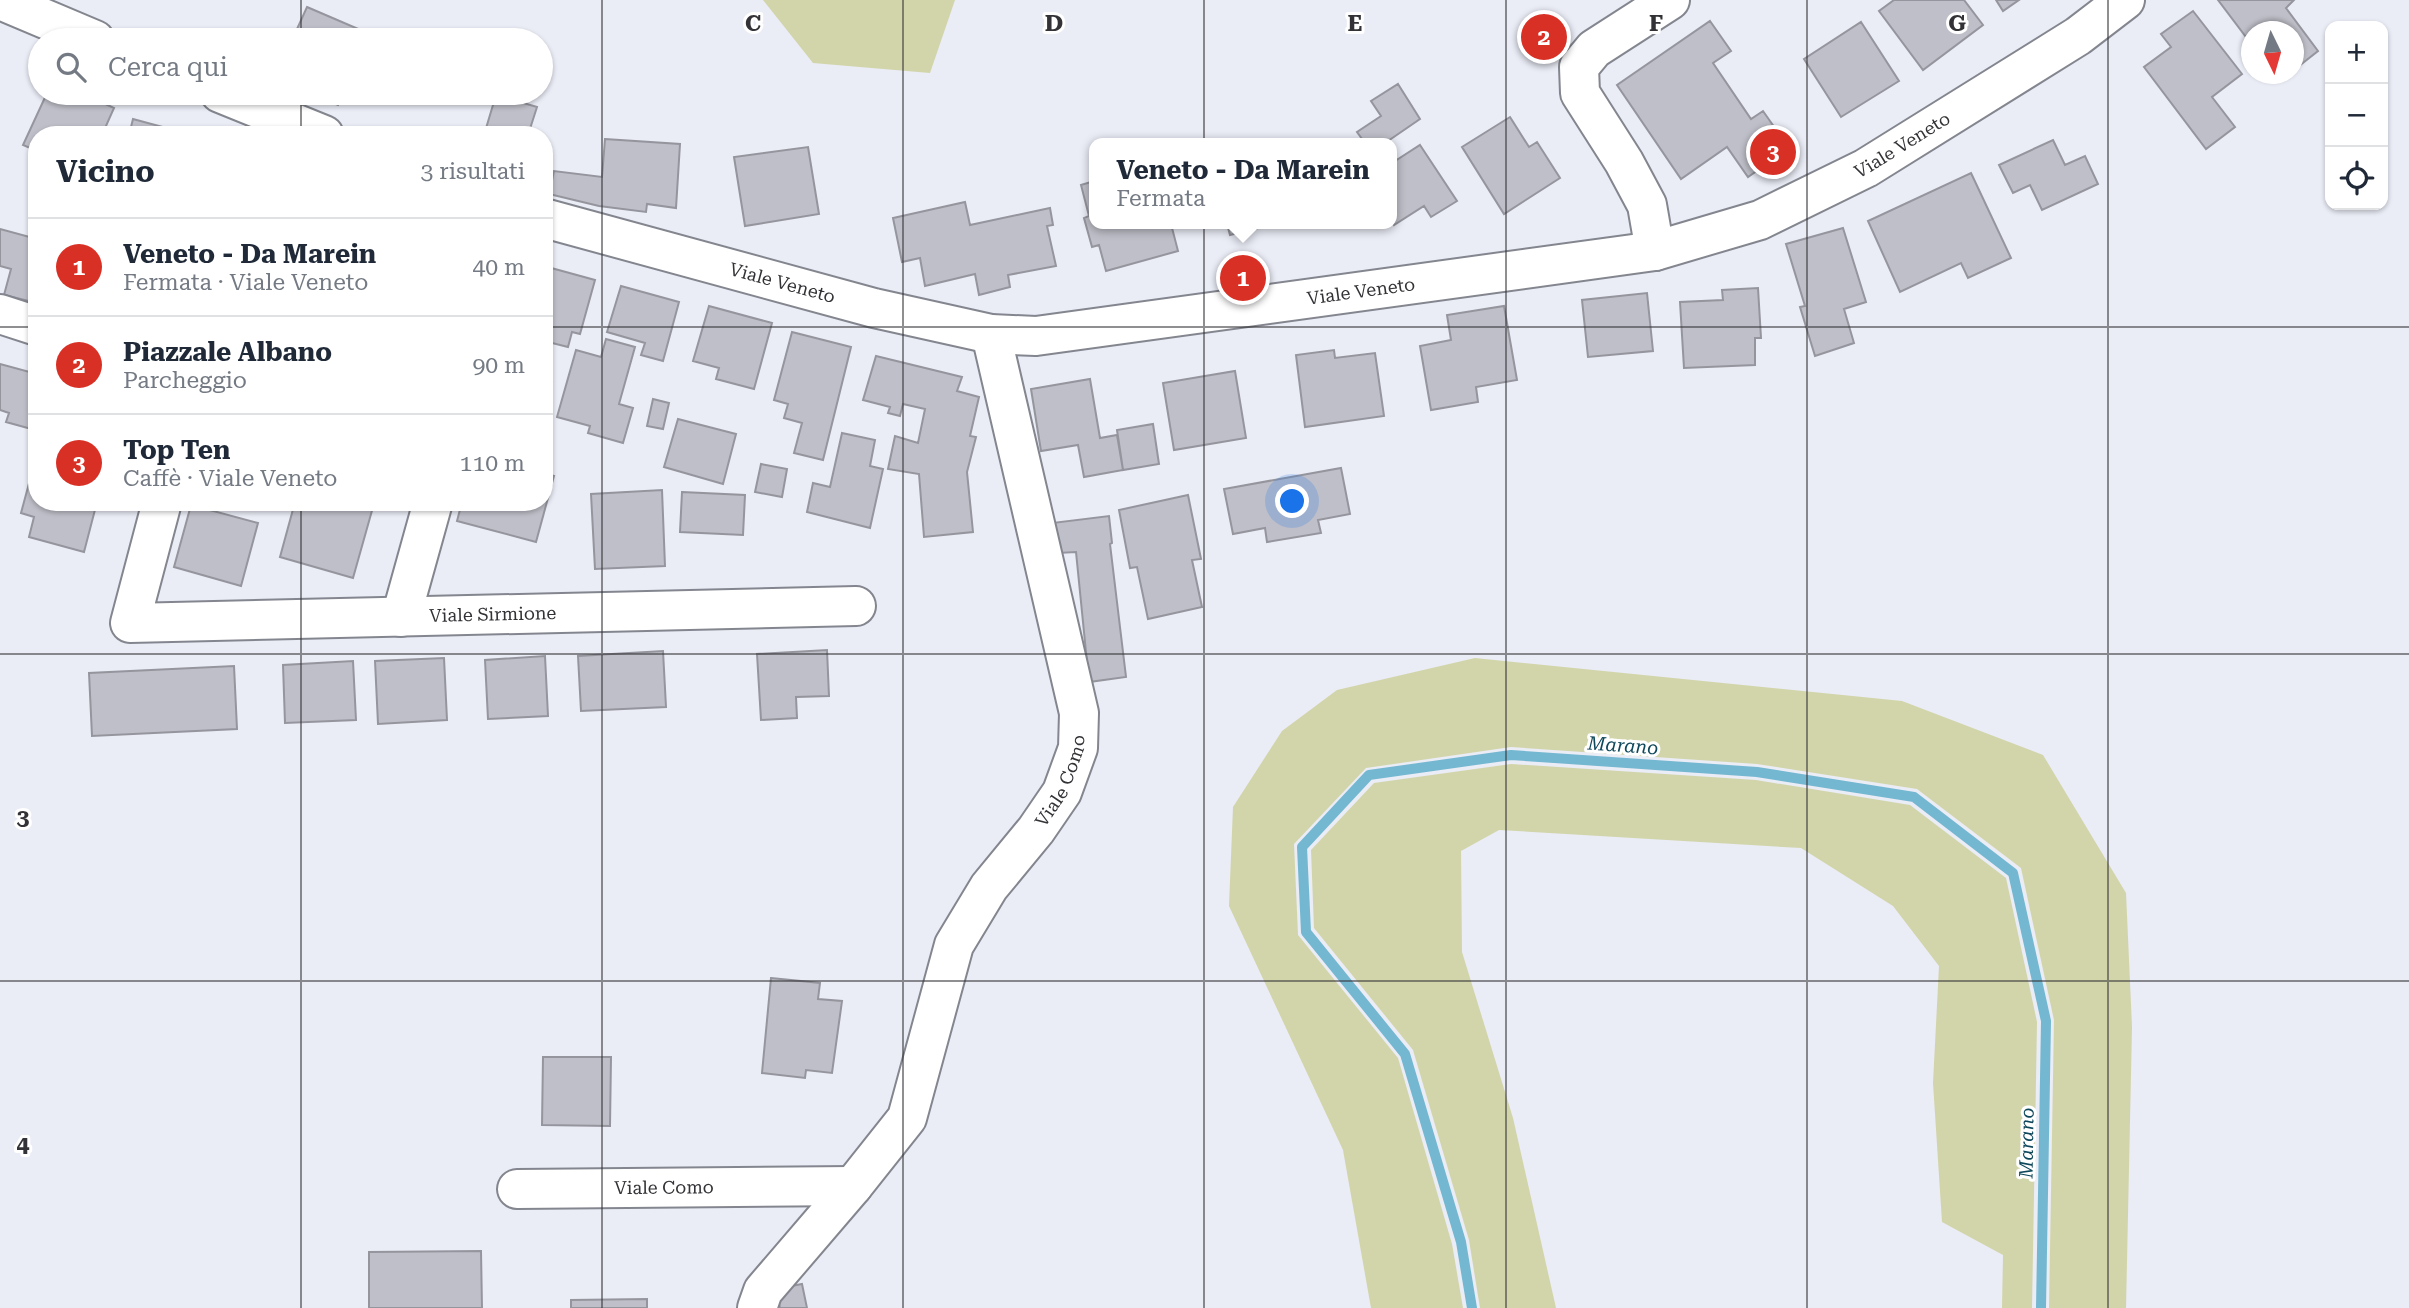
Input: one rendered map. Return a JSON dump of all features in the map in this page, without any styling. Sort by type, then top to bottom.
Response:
[{"type":"street","points":[[0,0],[66,28]]},
{"type":"street","points":[[1655,251],[1647,205],[1580,93],[1579,67],[1594,48],[1670,0]]},
{"type":"street","name":"Viale Veneto","points":[[553,220],[874,308],[991,334],[1036,336],[1655,251],[1759,220],[1866,168],[2078,36],[2125,0]]},
{"type":"street","points":[[237,105],[263,123]]},
{"type":"street","points":[[0,314],[28,323]]},
{"type":"street","name":"Viale Como","points":[[757,1308],[763,1291],[907,1118],[954,946],[989,887],[1062,792],[1078,748],[1079,713],[991,334]]},
{"type":"street","name":"Viale Sirmione","points":[[160,511],[130,623],[856,606]]},
{"type":"street","points":[[401,617],[430,511]]},
{"type":"street","name":"Viale Como","points":[[517,1189],[853,1186]]},
{"type":"green space","points":[[763,0],[955,0],[930,73],[813,63]]},
{"type":"green space","points":[[1475,658],[1902,701],[2043,755],[2126,893],[2132,1027],[2126,1308],[2049,1308],[2054,1020],[2021,868],[1917,789],[1757,764],[1511,747],[1366,768],[1294,844],[1298,935],[1398,1058],[1452,1244],[1463,1308],[1371,1308],[1343,1150],[1229,906],[1233,807],[1282,731],[1337,690]]},
{"type":"green space","points":[[1511,764],[1756,780],[1910,805],[2006,878],[2037,1022],[2032,1308],[2002,1308],[2003,1255],[1942,1222],[1933,1083],[1939,966],[1893,906],[1801,848],[1499,830],[1461,851],[1462,952],[1513,1118],[1556,1308],[1480,1308],[1469,1240],[1413,1050],[1314,928],[1311,850],[1374,783]]},
{"type":"building","points":[[1894,0],[1964,0],[1983,25],[1923,70],[1879,11]]},
{"type":"building","points":[[1996,0],[2019,0],[2003,11]]},
{"type":"building","points":[[2218,0],[2294,0],[2286,8],[2296,21],[2241,21],[2241,30]]},
{"type":"building","points":[[307,7],[356,28],[297,28]]},
{"type":"building","points":[[2193,11],[2241,73],[2212,97],[2235,127],[2206,149],[2144,67],[2171,47],[2161,34]]},
{"type":"building","points":[[1710,21],[1731,51],[1713,63],[1751,119],[1763,111],[1789,148],[1748,177],[1727,147],[1681,179],[1617,85]]},
{"type":"building","points":[[1861,22],[1899,81],[1841,117],[1804,59]]},
{"type":"building","points":[[2304,32],[2318,51],[2304,62]]},
{"type":"building","points":[[1398,84],[1420,119],[1392,138],[1361,138],[1357,132],[1381,116],[1371,101]]},
{"type":"building","points":[[41,105],[108,105],[114,108],[106,126],[32,126]]},
{"type":"building","points":[[493,105],[537,107],[531,126],[487,126]]},
{"type":"building","points":[[1510,117],[1529,147],[1537,142],[1560,178],[1504,214],[1462,147]]},
{"type":"building","points":[[133,119],[159,126],[131,126]]},
{"type":"building","points":[[28,134],[28,147],[23,145]]},
{"type":"building","points":[[605,139],[680,144],[676,208],[647,204],[646,212],[599,206],[553,195],[554,171],[602,177]]},
{"type":"building","points":[[2053,140],[2065,165],[2085,156],[2098,184],[2042,210],[2030,185],[2013,193],[1999,165]]},
{"type":"building","points":[[1420,145],[1457,201],[1431,217],[1424,206],[1397,223],[1397,160]]},
{"type":"building","points":[[808,147],[819,214],[745,226],[734,157]]},
{"type":"building","points":[[1971,173],[2011,258],[1968,278],[1961,263],[1900,292],[1868,221]]},
{"type":"building","points":[[1089,183],[1089,216],[1081,185]]},
{"type":"building","points":[[965,202],[970,225],[1050,208],[1053,225],[1047,226],[1056,266],[1008,275],[1010,287],[979,295],[975,274],[925,286],[920,258],[902,262],[893,218]]},
{"type":"building","points":[[1089,216],[1089,229],[1172,229],[1178,251],[1106,271],[1099,245],[1092,247],[1084,218]]},
{"type":"building","points":[[1843,228],[1866,302],[1844,309],[1854,343],[1815,356],[1800,307],[1805,306],[1786,244]]},
{"type":"building","points":[[0,229],[28,237],[28,301],[4,295],[11,269],[0,266]]},
{"type":"building","points":[[1228,229],[1254,229],[1230,235]]},
{"type":"building","points":[[553,268],[595,280],[580,334],[572,332],[568,347],[553,343]]},
{"type":"building","points":[[621,286],[679,302],[663,361],[641,355],[645,343],[607,332]]},
{"type":"building","points":[[1758,288],[1761,338],[1755,338],[1755,365],[1684,368],[1680,302],[1723,300],[1722,290]]},
{"type":"building","points":[[1647,293],[1653,351],[1588,357],[1582,300]]},
{"type":"building","points":[[709,306],[772,323],[754,389],[716,379],[719,368],[693,361]]},
{"type":"building","points":[[1504,306],[1517,380],[1476,387],[1478,402],[1431,410],[1420,346],[1451,340],[1447,315]]},
{"type":"building","points":[[792,332],[851,347],[823,460],[794,453],[802,423],[784,418],[788,404],[774,400]]},
{"type":"building","points":[[606,339],[635,347],[619,404],[633,408],[623,443],[588,433],[590,426],[557,417],[576,350],[601,357]]},
{"type":"building","points":[[1334,350],[1335,358],[1375,353],[1384,416],[1305,427],[1296,355]]},
{"type":"building","points":[[876,356],[962,377],[957,391],[979,397],[970,436],[976,437],[967,472],[973,532],[924,537],[919,474],[888,469],[895,436],[918,443],[925,409],[903,404],[900,416],[888,413],[890,407],[863,400]]},
{"type":"building","points":[[0,364],[28,372],[28,428],[6,422],[9,413],[0,410]]},
{"type":"building","points":[[1235,371],[1246,438],[1174,450],[1163,383]]},
{"type":"building","points":[[1090,379],[1100,438],[1117,435],[1123,470],[1084,477],[1078,445],[1041,451],[1031,389]]},
{"type":"building","points":[[653,399],[669,403],[663,429],[647,426]]},
{"type":"building","points":[[678,419],[736,434],[723,484],[664,467]]},
{"type":"building","points":[[1153,424],[1159,464],[1123,470],[1117,430]]},
{"type":"building","points":[[842,433],[875,440],[870,466],[883,469],[870,528],[807,512],[813,483],[830,487]]},
{"type":"building","points":[[761,464],[787,469],[782,497],[755,492]]},
{"type":"building","points":[[1341,468],[1350,514],[1318,520],[1321,533],[1267,542],[1265,528],[1233,534],[1224,489]]},
{"type":"building","points":[[28,487],[28,511],[95,511],[84,552],[29,537],[34,517],[21,513]]},
{"type":"building","points":[[662,490],[665,566],[595,569],[591,494]]},
{"type":"building","points":[[682,492],[745,495],[743,535],[680,532]]},
{"type":"building","points":[[1188,495],[1201,559],[1192,560],[1202,607],[1148,619],[1137,567],[1130,568],[1119,510]]},
{"type":"building","points":[[189,511],[213,511],[258,523],[241,586],[174,567]]},
{"type":"building","points":[[293,511],[372,511],[353,578],[280,557]]},
{"type":"building","points":[[460,511],[544,511],[536,542],[457,521]]},
{"type":"building","points":[[1109,516],[1126,677],[1089,682],[1076,552],[1058,553],[1052,523]]},
{"type":"building","points":[[827,650],[829,696],[796,697],[797,718],[761,720],[757,654]]},
{"type":"building","points":[[663,651],[666,707],[581,711],[578,656]]},
{"type":"building","points":[[545,656],[548,716],[488,719],[485,660]]},
{"type":"building","points":[[444,658],[447,720],[378,724],[375,661]]},
{"type":"building","points":[[353,661],[356,720],[285,723],[283,665]]},
{"type":"building","points":[[234,666],[237,729],[92,736],[89,673]]},
{"type":"building","points":[[771,978],[820,983],[818,999],[842,1001],[832,1073],[806,1070],[805,1078],[762,1073]]},
{"type":"building","points":[[543,1057],[611,1057],[610,1126],[542,1125]]},
{"type":"building","points":[[481,1251],[482,1308],[369,1308],[369,1252]]},
{"type":"building","points":[[802,1284],[807,1308],[780,1308],[776,1289]]},
{"type":"building","points":[[647,1299],[647,1308],[571,1308],[571,1300]]},
{"type":"waterway","name":"Marano","points":[[1472,1308],[1461,1242],[1405,1054],[1306,932],[1302,847],[1369,775],[1511,755],[1757,772],[1914,797],[2013,873],[2046,1021],[2041,1308]]},
{"type":"place","name":"Piazzale Albano","points":[[1544,37]]},
{"type":"place","name":"Top Ten","points":[[1773,152]]},
{"type":"place","name":"Veneto - Da Marein","points":[[1243,278]]}]
